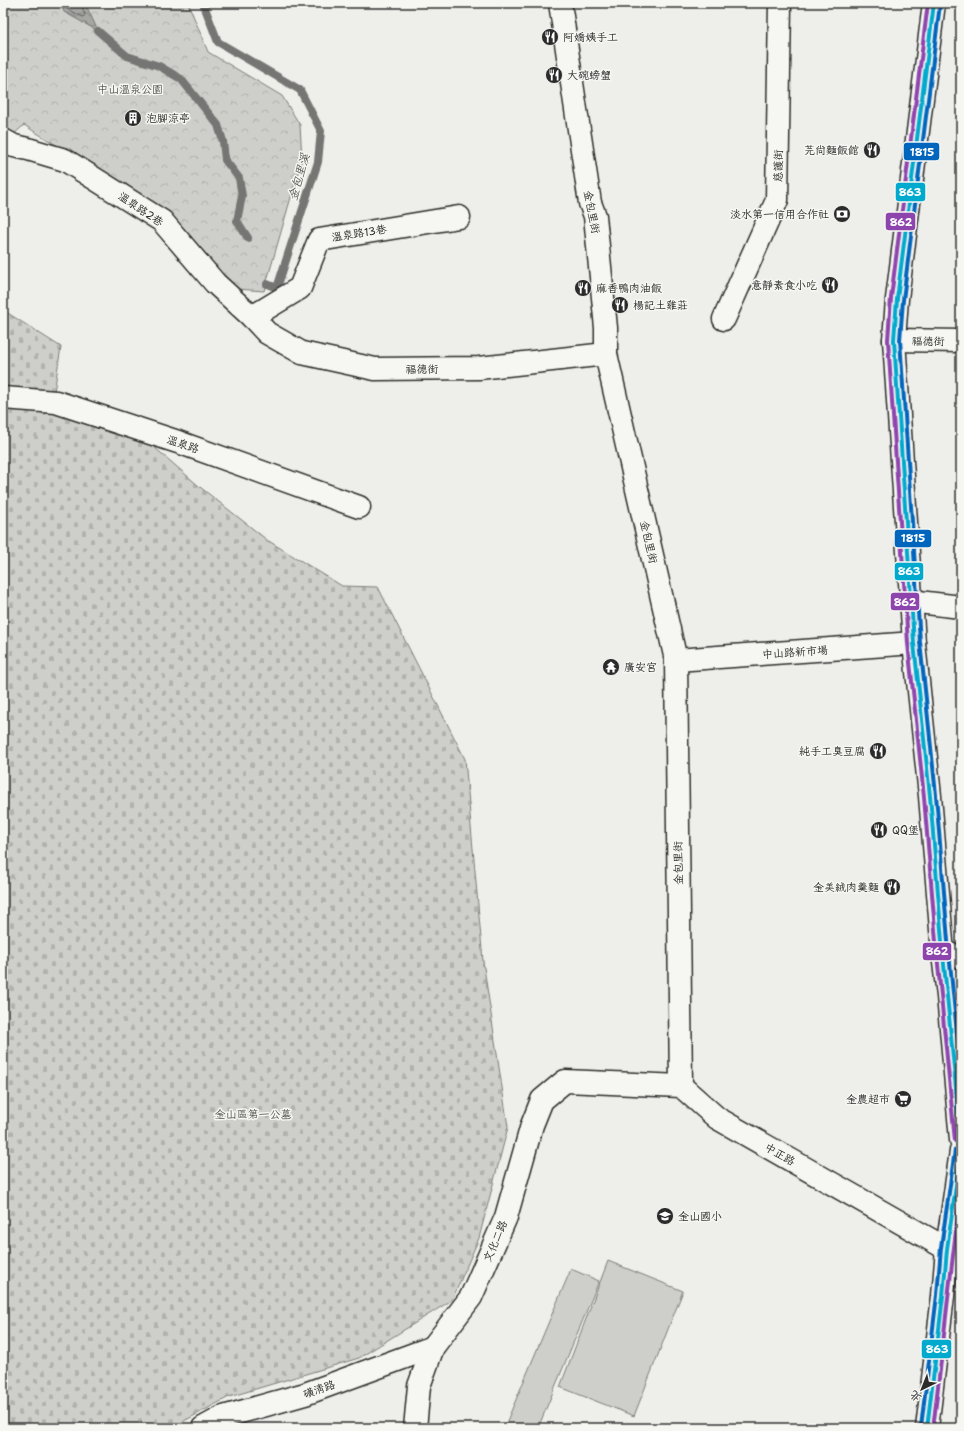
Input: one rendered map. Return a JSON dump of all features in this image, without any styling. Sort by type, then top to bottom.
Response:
[{"type":"street","name":"金包里街","points":[[560,3],[590,203],[595,216],[606,328],[606,354],[676,660],[680,1086]]},
{"type":"street","name":"慈護街","points":[[724,319],[777,200],[780,3]]},
{"type":"street","points":[[934,3],[897,299],[894,340],[914,644],[930,796],[952,955],[948,996],[961,1140]]},
{"type":"street","name":"溫泉路2巷","points":[[3,140],[14,146],[65,160],[162,221],[215,283],[252,317]]},
{"type":"street","name":"溫泉路13巷","points":[[252,317],[300,288],[319,240],[459,217]]},
{"type":"street","name":"福德街","points":[[252,317],[267,333],[302,353],[375,369],[479,368],[606,354]]},
{"type":"street","name":"福德街","points":[[894,340],[961,341]]},
{"type":"street","name":"溫泉路","points":[[3,398],[56,402],[178,442],[359,507]]},
{"type":"street","points":[[910,601],[961,607]]},
{"type":"street","name":"中山路新市場","points":[[676,660],[914,644]]},
{"type":"street","name":"文化二路","points":[[415,1428],[419,1386],[434,1347],[471,1297],[506,1217],[532,1125],[542,1100],[564,1080],[680,1086]]},
{"type":"street","name":"中正路","points":[[680,1086],[717,1118],[954,1253]]},
{"type":"street","points":[[927,1428],[943,1296],[954,1253],[961,1151]]},
{"type":"street","name":"磺清路","points":[[203,1428],[223,1418],[305,1394],[434,1347]]},
{"type":"green space","name":"中山溫泉公園","points":[[3,3],[188,3],[208,52],[282,96],[300,125],[302,159],[264,291],[237,289],[171,223],[138,196],[24,125],[13,135],[3,129]]},
{"type":"green space","points":[[3,310],[61,347],[54,392],[3,387]]},
{"type":"green space","name":"金山區第一公墓","points":[[3,408],[49,410],[146,440],[200,487],[267,540],[342,586],[378,587],[465,759],[483,961],[508,1127],[479,1238],[452,1300],[359,1358],[229,1397],[171,1428],[3,1428]]},
{"type":"green space","points":[[608,1261],[683,1291],[634,1416],[560,1387]]},
{"type":"green space","points":[[571,1269],[599,1281],[538,1428],[504,1428]]},
{"type":"water","points":[[61,3],[85,3],[98,31],[64,12]]},
{"type":"waterway","name":"金包里溪","points":[[203,3],[218,42],[300,90],[321,131],[318,162],[277,288],[267,284]]},
{"type":"waterway","points":[[98,31],[127,56],[159,66],[181,79],[218,125],[223,141],[225,160],[239,178],[242,196],[237,221],[248,238]]},
{"type":"transit line","name":"862","points":[[928,3],[891,298],[888,340],[908,643],[924,797],[955,1141]]},
{"type":"transit line","name":"863","points":[[934,3],[897,299],[894,340],[914,643],[930,796],[943,954],[961,1140]]},
{"type":"transit line","name":"1815","points":[[940,4],[903,300],[900,340],[920,642],[936,795],[949,953],[961,1073]]},
{"type":"transit line","name":"1815","points":[[921,1427],[937,1295],[941,1248],[955,1150]]},
{"type":"transit line","name":"863","points":[[927,1428],[943,1296],[947,1249],[961,1151]]},
{"type":"transit line","name":"862","points":[[933,1428],[961,1193]]},
{"type":"place","name":"阿嬌姨手工","points":[[550,37]]},
{"type":"place","name":"大碗螃蟹","points":[[554,75]]},
{"type":"place","name":"泡腳涼亭","points":[[133,118]]},
{"type":"place","name":"芫尚麵飯館","points":[[872,150]]},
{"type":"place","name":"淡水第一信用合作社","points":[[842,214]]},
{"type":"place","name":"意靜素食小吃","points":[[830,285]]},
{"type":"place","name":"麻香鴨肉油飯","points":[[583,288]]},
{"type":"place","name":"楊記土雞莊","points":[[620,305]]},
{"type":"place","name":"廣安宮","points":[[611,667]]},
{"type":"place","name":"純手工臭豆腐","points":[[878,751]]},
{"type":"place","name":"QQ堡","points":[[879,830]]},
{"type":"place","name":"金美絨肉羹麵","points":[[892,887]]},
{"type":"place","name":"金農超市","points":[[903,1099]]},
{"type":"place","name":"金山國小","points":[[665,1216]]}]
